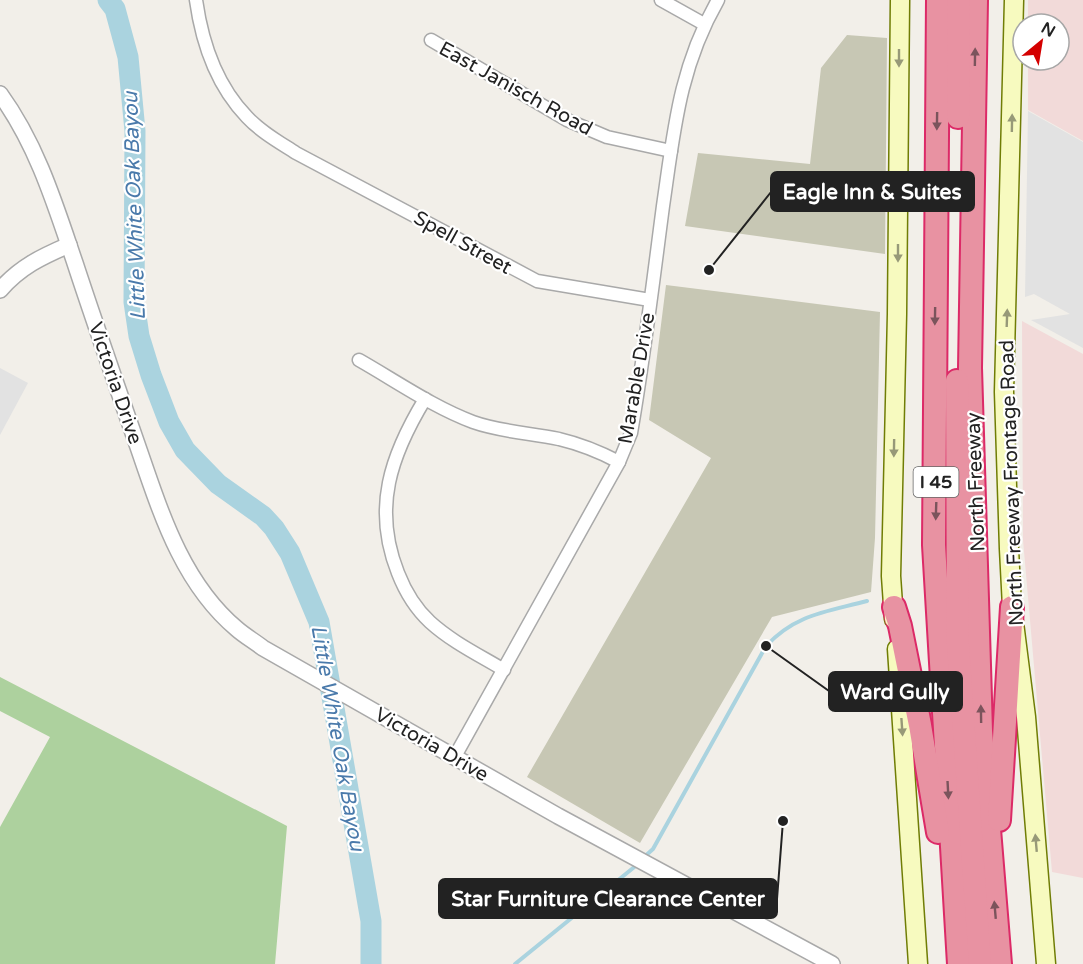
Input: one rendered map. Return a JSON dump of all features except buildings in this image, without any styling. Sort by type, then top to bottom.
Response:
[{"type":"highway","name":"North Freeway","points":[[938,0],[934,545],[958,953]]},
{"type":"highway","name":"North Freeway","points":[[959,0],[956,458],[958,645],[963,744],[980,964]]},
{"type":"highway","name":"North Freeway","points":[[976,0],[970,368],[981,731],[1000,964]]},
{"type":"highway","points":[[894,607],[920,724],[958,953]]},
{"type":"highway","points":[[991,856],[1000,814],[1012,607]]},
{"type":"main road","points":[[900,0],[897,314],[891,576],[917,962]]},
{"type":"main road","name":"North Freeway Frontage Road","points":[[1014,0],[1004,392],[1012,607],[1026,717],[1046,964]]},
{"type":"street","name":"Spell Street","points":[[196,0],[207,48],[216,72],[230,97],[248,118],[283,144],[537,281],[650,300]]},
{"type":"street","points":[[661,0],[704,24]]},
{"type":"street","name":"Marable Drive","points":[[454,758],[619,462],[631,433],[682,83],[704,24],[718,0]]},
{"type":"street","name":"East Janisch Road","points":[[431,40],[567,120],[607,137],[671,151]]},
{"type":"street","name":"Victoria Drive","points":[[0,94],[25,134],[53,197],[173,543],[208,597],[236,628],[263,648],[454,758],[832,964]]},
{"type":"street","points":[[0,290],[14,275],[31,263],[69,245]]},
{"type":"street","points":[[359,360],[425,399],[472,422],[498,430],[558,439],[594,450],[619,462]]},
{"type":"street","points":[[425,399],[410,424],[391,472],[385,499],[386,528],[392,558],[413,602],[429,621],[449,637],[504,670]]},
{"type":"shaded area","points":[[1028,0],[1083,0],[1083,141],[1028,110],[1028,72],[1071,72],[1071,12],[1028,12]]},
{"type":"shaded area","points":[[847,35],[887,38],[885,254],[685,226],[698,153],[810,164],[821,68]]},
{"type":"shaded area","points":[[1028,111],[1083,142],[1083,348],[1031,320],[1070,314],[1034,294],[1025,297]]},
{"type":"shaded area","points":[[666,285],[880,312],[875,538],[871,592],[772,617],[640,843],[527,777],[711,458],[649,420]]},
{"type":"shaded area","points":[[1022,321],[1083,354],[1083,878],[1052,872],[1023,540]]},
{"type":"shaded area","points":[[0,368],[28,383],[0,435]]},
{"type":"green space","points":[[0,677],[287,826],[275,964],[0,964],[0,827],[50,737],[0,711]]},
{"type":"waterway","name":"Little White Oak Bayou","points":[[108,0],[115,9],[128,57],[135,131],[134,302],[139,336],[169,422],[185,450],[218,484],[263,516],[274,528],[290,553],[319,622],[371,921],[371,964]]},
{"type":"waterway","points":[[643,858],[653,849],[766,646],[777,635],[800,621],[867,601]]},
{"type":"waterway","points":[[515,964],[638,864]]},
{"type":"place","name":"Eagle Inn & Suites","points":[[709,270]]},
{"type":"place","name":"Ward Gully","points":[[766,646]]},
{"type":"place","name":"Star Furniture Clearance Center","points":[[783,821]]}]
